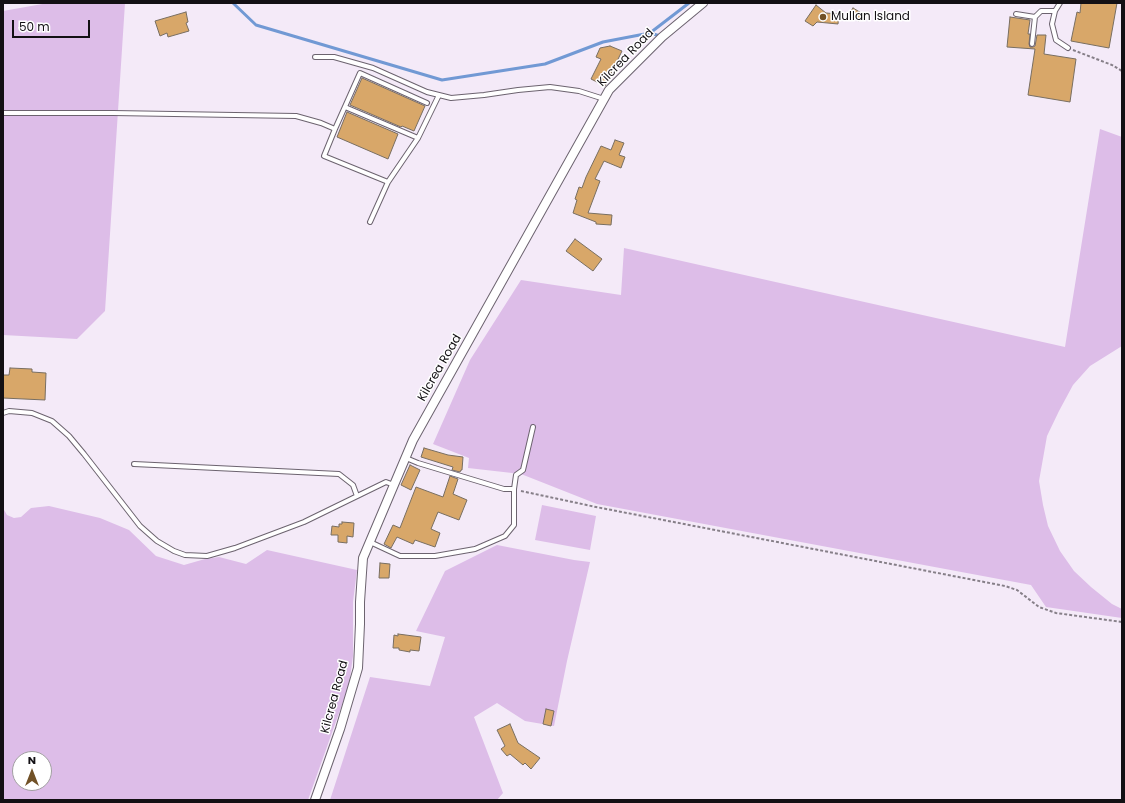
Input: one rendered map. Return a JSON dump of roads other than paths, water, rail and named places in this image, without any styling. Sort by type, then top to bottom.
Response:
[{"type":"street","name":"Kilcrea Road","points":[[315,800],[340,730],[358,668],[363,558],[413,440],[609,90],[662,37],[703,3]]},
{"type":"lane","points":[[1060,3],[1055,11],[1052,24],[1056,40],[1068,48]]},
{"type":"lane","points":[[1032,44],[1035,17],[1041,11],[1055,11]]},
{"type":"lane","points":[[1016,14],[1035,17]]},
{"type":"lane","points":[[315,57],[334,57],[373,68],[427,92],[451,98],[550,87],[579,91],[604,99]]},
{"type":"lane","points":[[388,182],[324,156],[360,73],[427,103]]},
{"type":"lane","points":[[370,222],[388,182],[418,138],[439,95]]},
{"type":"lane","points":[[345,107],[418,138]]},
{"type":"lane","points":[[3,112],[296,116],[321,123],[335,129]]},
{"type":"lane","points":[[3,413],[9,411],[32,413],[52,421],[69,436],[140,526],[157,542],[174,551],[186,555],[207,556],[235,548],[304,522],[386,482],[394,485]]},
{"type":"lane","points":[[369,542],[400,556],[435,556],[475,550],[505,536],[514,525],[514,489],[516,475],[523,470],[532,427]]},
{"type":"lane","points":[[406,458],[418,463],[504,488],[514,489]]},
{"type":"lane","points":[[134,464],[339,474],[353,484],[358,496]]},
{"type":"waterway","points":[[233,3],[256,25],[442,80],[545,64],[603,42],[650,33],[660,36]]},
{"type":"waterway","points":[[650,33],[689,3]]},
{"type":"place","name":"Mullan Island","points":[[823,17]]}]
